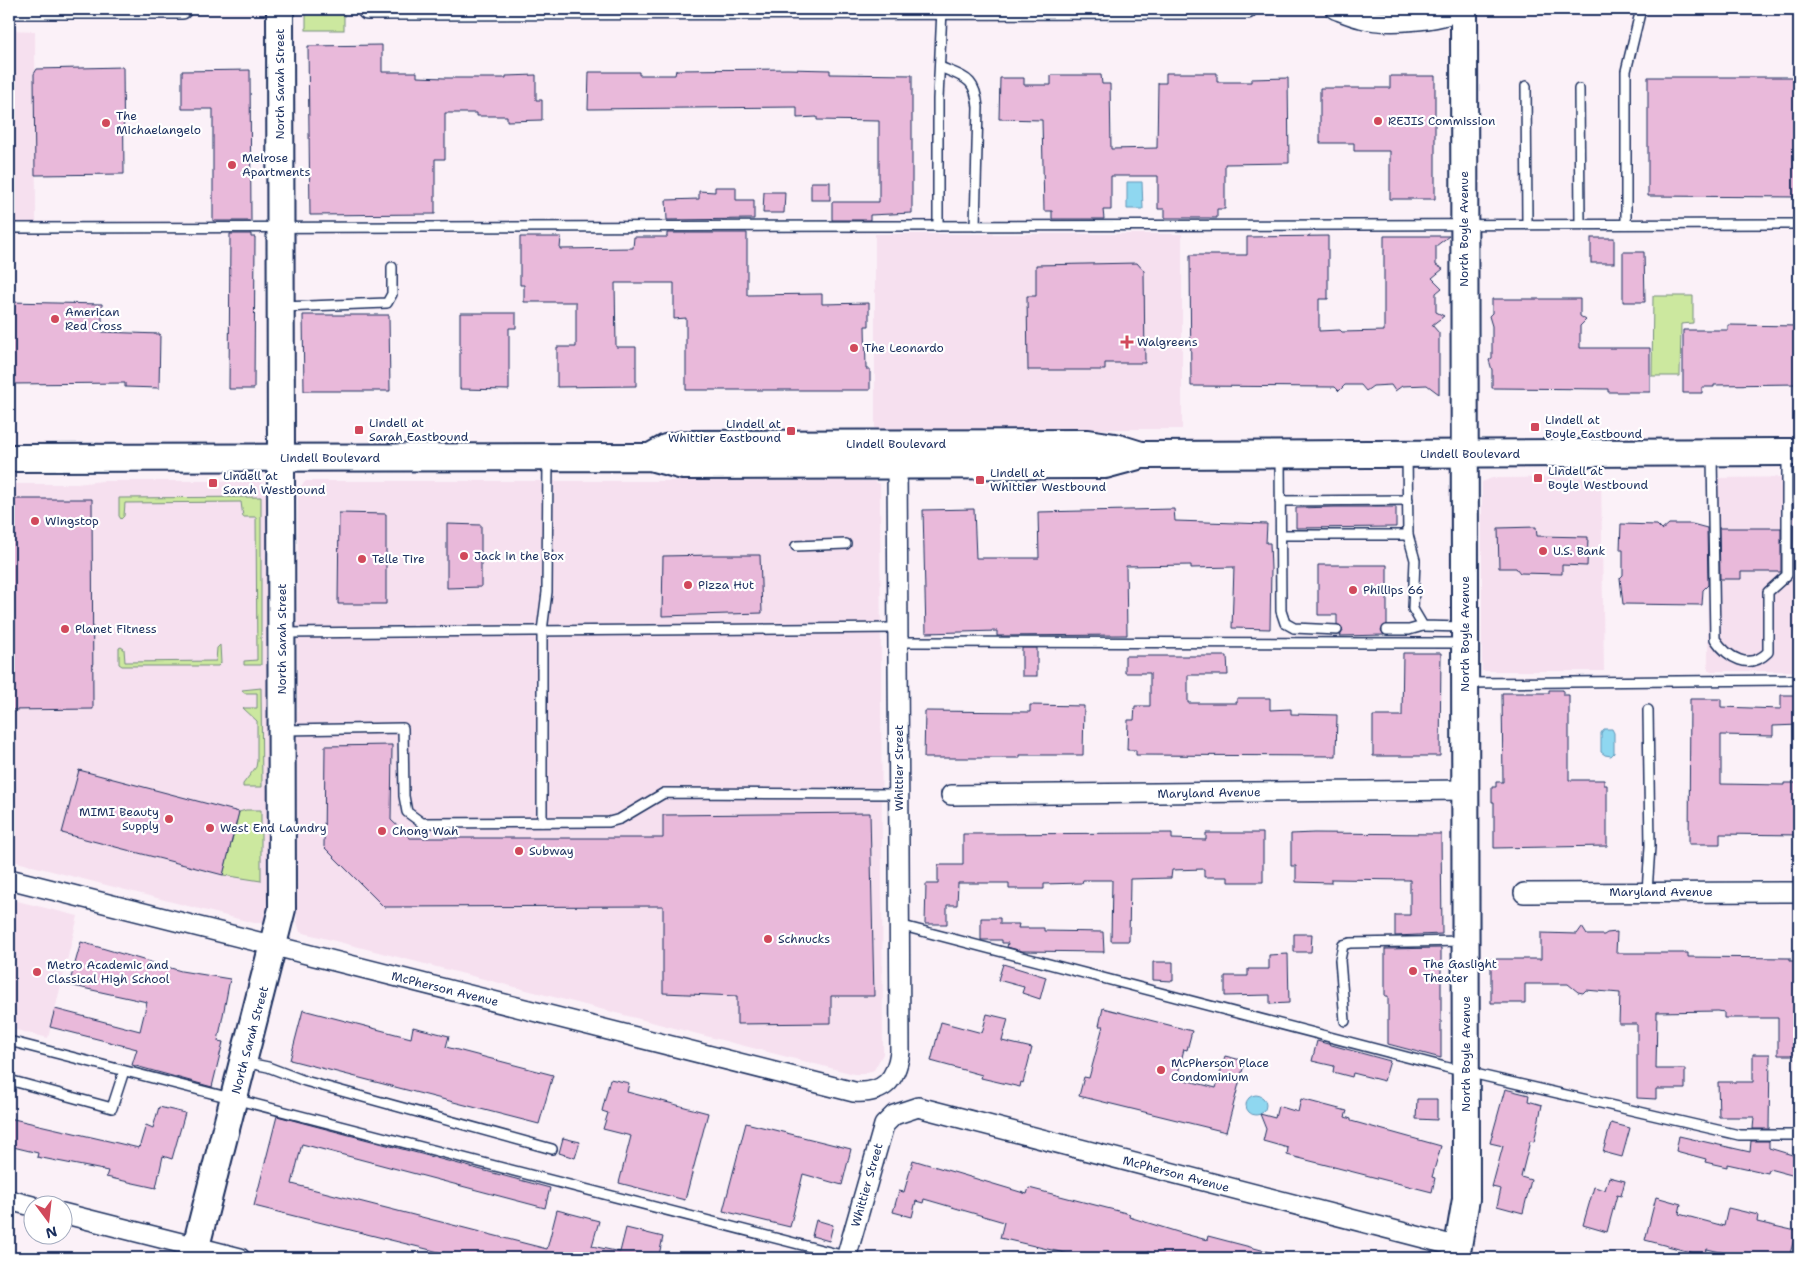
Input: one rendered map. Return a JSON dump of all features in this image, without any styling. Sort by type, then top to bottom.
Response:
[{"type":"street","points":[[9,9],[182,9]]},
{"type":"street","name":"North Sarah Street","points":[[194,1253],[282,909],[280,9]]},
{"type":"street","points":[[366,10],[1247,9]]},
{"type":"street","points":[[1335,9],[1375,20],[1429,20],[1444,17],[1463,9]]},
{"type":"street","name":"North Boyle Avenue","points":[[1458,1253],[1466,1199],[1463,9]]},
{"type":"street","name":"Lindell Boulevard","points":[[9,458],[650,457],[683,466],[897,455],[1089,465],[1105,464],[1142,455],[1793,452]]},
{"type":"street","name":"Whittier Street","points":[[882,1087],[895,1073],[900,1052],[897,455]]},
{"type":"street","name":"Maryland Avenue","points":[[951,795],[1466,790]]},
{"type":"street","name":"McPherson Avenue","points":[[9,879],[854,1092],[866,1093],[882,1087]]},
{"type":"street","name":"Maryland Avenue","points":[[1524,893],[1799,892]]},
{"type":"street","name":"McPherson Avenue","points":[[894,1115],[918,1107],[1458,1253]]},
{"type":"street","name":"Whittier Street","points":[[849,1258],[884,1125],[894,1115]]},
{"type":"street","points":[[9,1200],[22,1203]]},
{"type":"street","points":[[72,1216],[194,1253],[240,1258]]},
{"type":"lane","points":[[938,226],[942,9]]},
{"type":"lane","points":[[1626,224],[1626,71],[1641,9]]},
{"type":"lane","points":[[940,67],[971,81],[976,90],[978,107],[975,226]]},
{"type":"lane","points":[[1526,86],[1527,224]]},
{"type":"lane","points":[[1579,89],[1580,224]]},
{"type":"lane","points":[[9,228],[1799,224]]},
{"type":"lane","points":[[281,307],[387,303],[392,294],[392,267]]},
{"type":"lane","points":[[1712,453],[1715,639],[1722,650],[1736,660],[1748,662],[1761,659],[1768,652],[1768,592],[1787,575],[1793,452]]},
{"type":"lane","points":[[1280,455],[1281,611],[1285,623],[1294,628],[1338,630]]},
{"type":"lane","points":[[1407,455],[1408,535],[1415,560],[1414,609],[1423,626]]},
{"type":"lane","points":[[542,822],[542,631],[547,592],[548,457]]},
{"type":"lane","points":[[1280,501],[1314,504],[1354,504],[1408,500]]},
{"type":"lane","points":[[1280,535],[1314,531],[1374,531],[1408,535]]},
{"type":"lane","points":[[796,546],[846,544]]},
{"type":"lane","points":[[1387,630],[1409,630],[1423,626],[1465,635]]},
{"type":"lane","points":[[282,633],[542,631],[898,635],[1465,635]]},
{"type":"lane","points":[[1465,683],[1799,680]]},
{"type":"lane","points":[[1647,892],[1650,846],[1648,710]]},
{"type":"lane","points":[[282,730],[403,728],[404,796],[407,812],[414,819],[422,823],[608,822],[620,819],[664,793],[899,794]]},
{"type":"lane","points":[[899,925],[1445,1067],[1466,1070],[1739,1135],[1799,1134]]},
{"type":"lane","points":[[1345,1021],[1340,960],[1344,945],[1350,943],[1466,941]]},
{"type":"lane","points":[[9,1042],[849,1258]]},
{"type":"lane","points":[[244,1062],[268,1067],[304,1081],[552,1149]]},
{"type":"lane","points":[[9,1080],[112,1108],[124,1071]]},
{"type":"shaded area","points":[[9,30],[35,31],[36,224],[9,224]]},
{"type":"shaded area","points":[[875,234],[1182,234],[1182,429],[875,429]]},
{"type":"shaded area","points":[[1601,477],[1604,671],[1482,671],[1482,482],[1492,478]]},
{"type":"shaded area","points":[[1799,477],[1799,671],[1708,671],[1707,478]]},
{"type":"shaded area","points":[[102,481],[261,481],[267,487],[267,915],[263,923],[254,923],[9,860],[9,484],[77,484]]},
{"type":"shaded area","points":[[306,481],[874,481],[880,484],[883,1054],[874,1070],[864,1074],[854,1074],[300,932],[297,922],[298,489]]},
{"type":"shaded area","name":"Metro Academic and Classical High School","points":[[9,899],[78,916],[48,1038],[9,1028]]},
{"type":"green space","points":[[306,9],[344,9],[344,30],[306,30]]},
{"type":"green space","points":[[1373,9],[1432,9],[1428,14],[1374,12]]},
{"type":"green space","points":[[1653,296],[1693,296],[1693,323],[1681,324],[1680,376],[1652,376]]},
{"type":"green space","points":[[261,497],[261,665],[244,665],[244,661],[257,660],[256,517],[243,517],[241,502],[125,503],[124,516],[121,519],[119,516],[119,498]]},
{"type":"green space","points":[[220,645],[221,663],[218,666],[122,666],[119,664],[119,648],[121,647],[124,649],[125,662],[216,661],[217,648]]},
{"type":"green space","points":[[261,688],[262,787],[243,787],[243,784],[256,767],[257,721],[243,708],[257,708],[257,693],[244,693],[242,690]]},
{"type":"green space","points":[[261,810],[261,881],[223,875],[239,812]]},
{"type":"water","points":[[1127,182],[1142,182],[1143,209],[1127,209]]},
{"type":"water","points":[[1604,729],[1612,729],[1614,733],[1614,753],[1611,756],[1601,752],[1601,733]]},
{"type":"water","points":[[1256,1095],[1263,1098],[1266,1105],[1263,1112],[1256,1115],[1249,1112],[1246,1105],[1249,1098]]},
{"type":"building","points":[[382,45],[382,72],[417,72],[417,77],[445,78],[506,78],[506,76],[536,75],[536,100],[542,100],[542,120],[507,121],[507,116],[477,116],[477,113],[445,113],[445,159],[435,159],[435,214],[310,215],[308,46]]},
{"type":"building","name":"The Michaelangelo","points":[[123,67],[124,174],[35,175],[34,74],[37,69]]},
{"type":"building","name":"Melrose Apartments","points":[[250,70],[251,221],[213,221],[213,109],[182,109],[182,71]]},
{"type":"building","points":[[676,70],[830,70],[830,74],[912,75],[912,213],[870,215],[870,220],[832,220],[832,202],[879,202],[879,121],[817,120],[817,117],[797,118],[797,107],[588,109],[589,72],[639,72],[639,75],[675,75]]},
{"type":"building","points":[[1166,73],[1217,73],[1217,82],[1251,82],[1251,79],[1288,78],[1289,163],[1225,164],[1225,209],[1217,209],[1217,218],[1165,218],[1165,209],[1158,209],[1158,176],[1111,176],[1111,210],[1103,210],[1104,219],[1052,219],[1052,211],[1044,211],[1042,120],[999,119],[1000,78],[1024,78],[1024,85],[1051,85],[1051,75],[1101,75],[1102,84],[1110,84],[1111,149],[1157,148],[1158,83],[1166,83]]},
{"type":"building","name":"REJIS Commission","points":[[1390,76],[1435,76],[1435,199],[1390,199],[1390,151],[1354,151],[1354,143],[1320,143],[1320,88],[1390,88]]},
{"type":"building","points":[[1648,77],[1799,77],[1799,197],[1648,196]]},
{"type":"building","points":[[811,182],[830,182],[830,200],[811,200]]},
{"type":"building","points":[[715,187],[736,187],[736,200],[754,200],[754,219],[667,220],[666,200],[699,199],[699,191],[715,192]]},
{"type":"building","points":[[764,192],[785,192],[784,213],[763,213]]},
{"type":"building","points":[[667,233],[747,233],[747,295],[822,294],[822,304],[869,303],[869,326],[865,326],[866,369],[870,369],[870,390],[686,390],[686,318],[674,319],[674,283],[615,283],[616,347],[636,347],[636,386],[557,387],[557,347],[576,347],[576,302],[524,302],[524,285],[520,285],[520,237],[561,237],[560,249],[633,248],[634,237],[667,237]]},
{"type":"building","points":[[230,234],[251,234],[251,237],[255,237],[254,389],[229,389]]},
{"type":"building","points":[[1328,236],[1328,299],[1319,299],[1319,331],[1340,330],[1342,332],[1384,331],[1384,236],[1449,236],[1436,246],[1436,265],[1443,269],[1432,278],[1442,288],[1436,293],[1436,312],[1444,316],[1432,325],[1439,333],[1439,394],[1427,385],[1402,386],[1395,391],[1391,385],[1373,386],[1366,391],[1361,385],[1345,385],[1339,391],[1335,387],[1191,386],[1190,255],[1247,255],[1247,237]]},
{"type":"building","points":[[1591,238],[1614,238],[1614,263],[1591,263]]},
{"type":"building","points":[[1623,252],[1644,252],[1645,302],[1623,302]]},
{"type":"building","name":"Walgreens","points":[[1137,263],[1144,271],[1145,363],[1105,363],[1105,370],[1028,370],[1027,296],[1036,296],[1036,265]]},
{"type":"building","points":[[1492,299],[1580,299],[1580,316],[1586,320],[1580,326],[1580,348],[1650,348],[1650,392],[1608,392],[1608,389],[1492,388],[1492,370],[1489,360],[1492,358],[1492,326],[1489,316],[1492,313]]},
{"type":"building","name":"American Red Cross","points":[[9,302],[102,304],[102,332],[160,334],[159,388],[125,387],[125,383],[9,384]]},
{"type":"building","points":[[460,313],[516,313],[516,328],[509,328],[509,390],[460,389]]},
{"type":"building","points":[[303,315],[389,315],[390,391],[304,391]]},
{"type":"building","points":[[1728,325],[1799,326],[1799,384],[1714,385],[1714,387],[1702,387],[1702,393],[1683,393],[1683,330],[1728,330]]},
{"type":"building","points":[[9,499],[92,499],[93,709],[9,710]]},
{"type":"building","points":[[1396,507],[1396,527],[1296,528],[1296,508]]},
{"type":"building","points":[[974,509],[976,558],[1039,558],[1038,512],[1174,509],[1175,521],[1267,524],[1266,543],[1270,543],[1271,569],[1270,629],[1232,628],[1234,567],[1191,568],[1191,565],[1126,566],[1127,635],[997,636],[997,631],[926,633],[923,510]]},
{"type":"building","name":"Telle Tire","points":[[339,513],[386,514],[386,604],[338,604]]},
{"type":"building","name":"Jack in the Box","points":[[447,524],[481,525],[481,587],[447,588]]},
{"type":"building","points":[[1621,524],[1657,525],[1662,530],[1669,524],[1692,524],[1707,528],[1708,585],[1703,590],[1702,605],[1623,604],[1620,578],[1623,575],[1623,550],[1620,550]]},
{"type":"building","name":"U.S. Bank","points":[[1536,527],[1537,536],[1588,537],[1587,566],[1562,565],[1562,574],[1520,573],[1516,568],[1499,568],[1498,528]]},
{"type":"building","points":[[1719,528],[1781,528],[1781,572],[1741,572],[1741,579],[1720,579]]},
{"type":"building","points":[[760,555],[762,613],[662,616],[663,556]]},
{"type":"building","name":"Phillips 66","points":[[1318,565],[1387,565],[1387,624],[1381,630],[1384,635],[1340,636],[1343,630],[1337,624],[1337,615],[1318,615]]},
{"type":"building","points":[[1022,648],[1037,648],[1037,676],[1022,676]]},
{"type":"building","points":[[1403,653],[1441,653],[1440,756],[1373,756],[1373,716],[1402,716]]},
{"type":"building","points":[[1125,656],[1227,656],[1228,675],[1188,675],[1188,703],[1237,703],[1237,698],[1270,698],[1270,710],[1291,709],[1291,714],[1337,715],[1336,756],[1136,755],[1136,750],[1127,750],[1128,720],[1134,720],[1135,706],[1150,706],[1150,673],[1125,673]]},
{"type":"building","points":[[1549,690],[1563,690],[1563,695],[1569,695],[1569,780],[1604,780],[1604,785],[1607,785],[1607,846],[1494,848],[1494,802],[1492,802],[1492,787],[1496,787],[1496,782],[1503,782],[1502,693],[1549,693]]},
{"type":"building","points":[[1781,695],[1799,695],[1799,725],[1773,726],[1773,736],[1721,735],[1721,784],[1784,785],[1784,783],[1799,783],[1799,835],[1720,834],[1720,844],[1689,844],[1690,699],[1721,699],[1721,707],[1781,709]]},
{"type":"building","points":[[1030,705],[1084,706],[1083,755],[1020,755],[1020,758],[924,758],[925,711],[1030,712]]},
{"type":"building","points":[[392,745],[391,820],[410,838],[663,838],[663,815],[870,813],[874,996],[831,996],[831,1023],[737,1024],[737,996],[663,993],[663,906],[384,907],[324,847],[325,746]]},
{"type":"building","points":[[79,770],[239,812],[223,875],[62,833]]},
{"type":"building","points":[[1172,833],[1172,839],[1206,840],[1206,833],[1263,833],[1263,882],[1228,882],[1228,877],[1204,877],[1204,869],[1172,870],[1171,878],[1130,879],[1129,941],[1111,941],[1112,880],[1083,880],[1082,883],[1044,884],[1044,889],[1009,889],[1009,883],[958,883],[957,905],[947,905],[947,924],[925,924],[926,884],[938,884],[938,865],[963,865],[963,834]]},
{"type":"building","points":[[1291,834],[1441,834],[1442,934],[1395,936],[1395,915],[1410,915],[1410,880],[1331,879],[1331,883],[1296,882],[1296,866],[1291,866]]},
{"type":"building","points":[[981,918],[1000,918],[1000,924],[1019,924],[1018,928],[1044,928],[1044,931],[1103,932],[1104,952],[1022,951],[1007,947],[1008,943],[1002,943],[1002,940],[981,940]]},
{"type":"building","points":[[1582,927],[1587,935],[1604,935],[1617,932],[1616,953],[1688,953],[1688,957],[1790,958],[1790,961],[1799,961],[1799,1055],[1778,1055],[1778,1018],[1724,1018],[1724,1012],[1718,1011],[1657,1012],[1656,1069],[1685,1069],[1685,1089],[1656,1089],[1656,1099],[1637,1098],[1637,1024],[1619,1024],[1620,993],[1586,990],[1583,993],[1578,992],[1568,984],[1525,984],[1525,1003],[1491,1003],[1491,959],[1541,959],[1541,933],[1577,934]]},
{"type":"building","points":[[1294,934],[1312,934],[1311,952],[1294,952]]},
{"type":"building","points":[[81,942],[181,971],[230,979],[218,1041],[223,1042],[212,1087],[132,1065],[137,1049],[50,1027],[55,1009],[140,1031],[147,1002],[69,985]]},
{"type":"building","points":[[1441,948],[1441,1058],[1388,1044],[1388,996],[1385,996],[1385,949]]},
{"type":"building","points":[[1288,954],[1289,1003],[1270,1004],[1270,995],[1225,996],[1225,976],[1248,976],[1248,969],[1269,969],[1269,955]]},
{"type":"building","points":[[1153,962],[1173,962],[1173,981],[1153,980]]},
{"type":"building","points":[[1003,964],[1046,977],[1040,999],[1022,993],[1024,987],[998,980]]},
{"type":"building","points":[[1103,1008],[1192,1031],[1187,1050],[1184,1049],[1177,1078],[1216,1088],[1225,1056],[1245,1061],[1226,1132],[1079,1096],[1084,1077],[1089,1078],[1103,1026],[1099,1026]]},
{"type":"building","points":[[303,1010],[411,1038],[413,1027],[449,1036],[446,1047],[553,1075],[539,1124],[290,1060]]},
{"type":"building","points":[[987,1014],[1008,1019],[1002,1041],[1032,1048],[1023,1083],[1021,1082],[1020,1087],[981,1078],[982,1075],[931,1061],[941,1022],[982,1033]]},
{"type":"building","points":[[1317,1041],[1390,1061],[1384,1081],[1353,1073],[1352,1077],[1333,1072],[1334,1066],[1312,1061]]},
{"type":"building","points":[[1753,1054],[1770,1054],[1769,1129],[1753,1129],[1754,1117],[1719,1117],[1718,1082],[1753,1082]]},
{"type":"building","points":[[610,1079],[629,1083],[627,1092],[708,1113],[685,1200],[619,1183],[631,1136],[603,1129],[608,1113],[602,1111]]},
{"type":"building","points":[[1505,1089],[1529,1095],[1528,1101],[1542,1105],[1534,1142],[1530,1141],[1521,1177],[1531,1180],[1523,1213],[1497,1206],[1501,1189],[1492,1187],[1503,1146],[1490,1143]]},
{"type":"building","points":[[1301,1099],[1347,1111],[1345,1117],[1351,1119],[1351,1121],[1441,1146],[1432,1177],[1435,1178],[1432,1192],[1287,1155],[1288,1148],[1263,1141],[1266,1129],[1260,1114],[1275,1118],[1278,1106],[1298,1112]]},
{"type":"building","points":[[1417,1099],[1437,1099],[1437,1120],[1416,1119]]},
{"type":"building","points":[[159,1107],[185,1113],[172,1159],[163,1156],[156,1188],[106,1177],[108,1171],[37,1157],[38,1153],[9,1146],[9,1118],[139,1148],[146,1125],[153,1128]]},
{"type":"building","points":[[277,1116],[550,1188],[545,1208],[302,1144],[292,1184],[547,1249],[557,1210],[599,1221],[592,1246],[620,1252],[626,1228],[663,1237],[659,1255],[650,1253],[648,1258],[463,1258],[254,1206]]},
{"type":"building","points":[[746,1123],[851,1149],[842,1185],[803,1174],[790,1227],[723,1211]]},
{"type":"building","points":[[1611,1123],[1630,1128],[1622,1157],[1603,1152]]},
{"type":"building","points":[[1679,1136],[1750,1152],[1751,1141],[1769,1141],[1769,1148],[1799,1157],[1799,1177],[1769,1169],[1768,1173],[1727,1164],[1727,1167],[1705,1162],[1706,1159],[1676,1151]]},
{"type":"building","points":[[563,1138],[580,1142],[575,1158],[559,1153]]},
{"type":"building","points":[[913,1160],[1027,1194],[1029,1188],[1130,1214],[1129,1217],[1207,1240],[1208,1236],[1273,1253],[1272,1258],[1169,1258],[1148,1252],[1146,1258],[1110,1258],[1093,1254],[1092,1258],[1086,1258],[1000,1238],[1004,1222],[924,1199],[923,1203],[916,1201],[912,1217],[893,1212],[899,1191],[904,1192]]},
{"type":"building","points":[[1609,1177],[1625,1181],[1621,1196],[1617,1195],[1607,1232],[1583,1225],[1594,1187],[1605,1190]]},
{"type":"building","points":[[1656,1197],[1681,1204],[1679,1214],[1724,1226],[1728,1208],[1758,1215],[1757,1222],[1796,1231],[1789,1258],[1747,1258],[1707,1249],[1705,1256],[1645,1240]]},
{"type":"building","points":[[816,1220],[833,1225],[829,1241],[812,1236]]},
{"type":"place","name":"REJIS Commission","points":[[1378,121]]},
{"type":"place","name":"The Michaelangelo","points":[[106,123]]},
{"type":"place","name":"Melrose Apartments","points":[[232,165]]},
{"type":"place","name":"American Red Cross","points":[[55,319]]},
{"type":"place","name":"Walgreens","points":[[1127,342]]},
{"type":"place","name":"The Leonardo","points":[[854,348]]},
{"type":"place","name":"Lindell at Boyle Eastbound","points":[[1535,427]]},
{"type":"place","name":"Lindell at Sarah Eastbound","points":[[359,430]]},
{"type":"place","name":"Lindell at Whittier Eastbound","points":[[791,431]]},
{"type":"place","name":"Lindell at Boyle Westbound","points":[[1538,478]]},
{"type":"place","name":"Lindell at Whittier Westbound","points":[[980,480]]},
{"type":"place","name":"Lindell at Sarah Westbound","points":[[213,483]]},
{"type":"place","name":"Wingstop","points":[[35,521]]},
{"type":"place","name":"U.S. Bank","points":[[1543,551]]},
{"type":"place","name":"Jack in the Box","points":[[464,556]]},
{"type":"place","name":"Telle Tire","points":[[362,559]]},
{"type":"place","name":"Pizza Hut","points":[[688,585]]},
{"type":"place","name":"Phillips 66","points":[[1353,590]]},
{"type":"place","name":"Planet Fitness","points":[[65,629]]},
{"type":"place","name":"MIMI Beauty Supply","points":[[169,819]]},
{"type":"place","name":"West End Laundry","points":[[210,828]]},
{"type":"place","name":"Chong Wah","points":[[382,831]]},
{"type":"place","name":"Subway","points":[[519,851]]},
{"type":"place","name":"Schnucks","points":[[768,939]]},
{"type":"place","name":"The Gaslight Theater","points":[[1413,971]]},
{"type":"place","name":"Metro Academic and Classical High School","points":[[37,972]]},
{"type":"place","name":"McPherson Place Condominium","points":[[1161,1070]]}]
